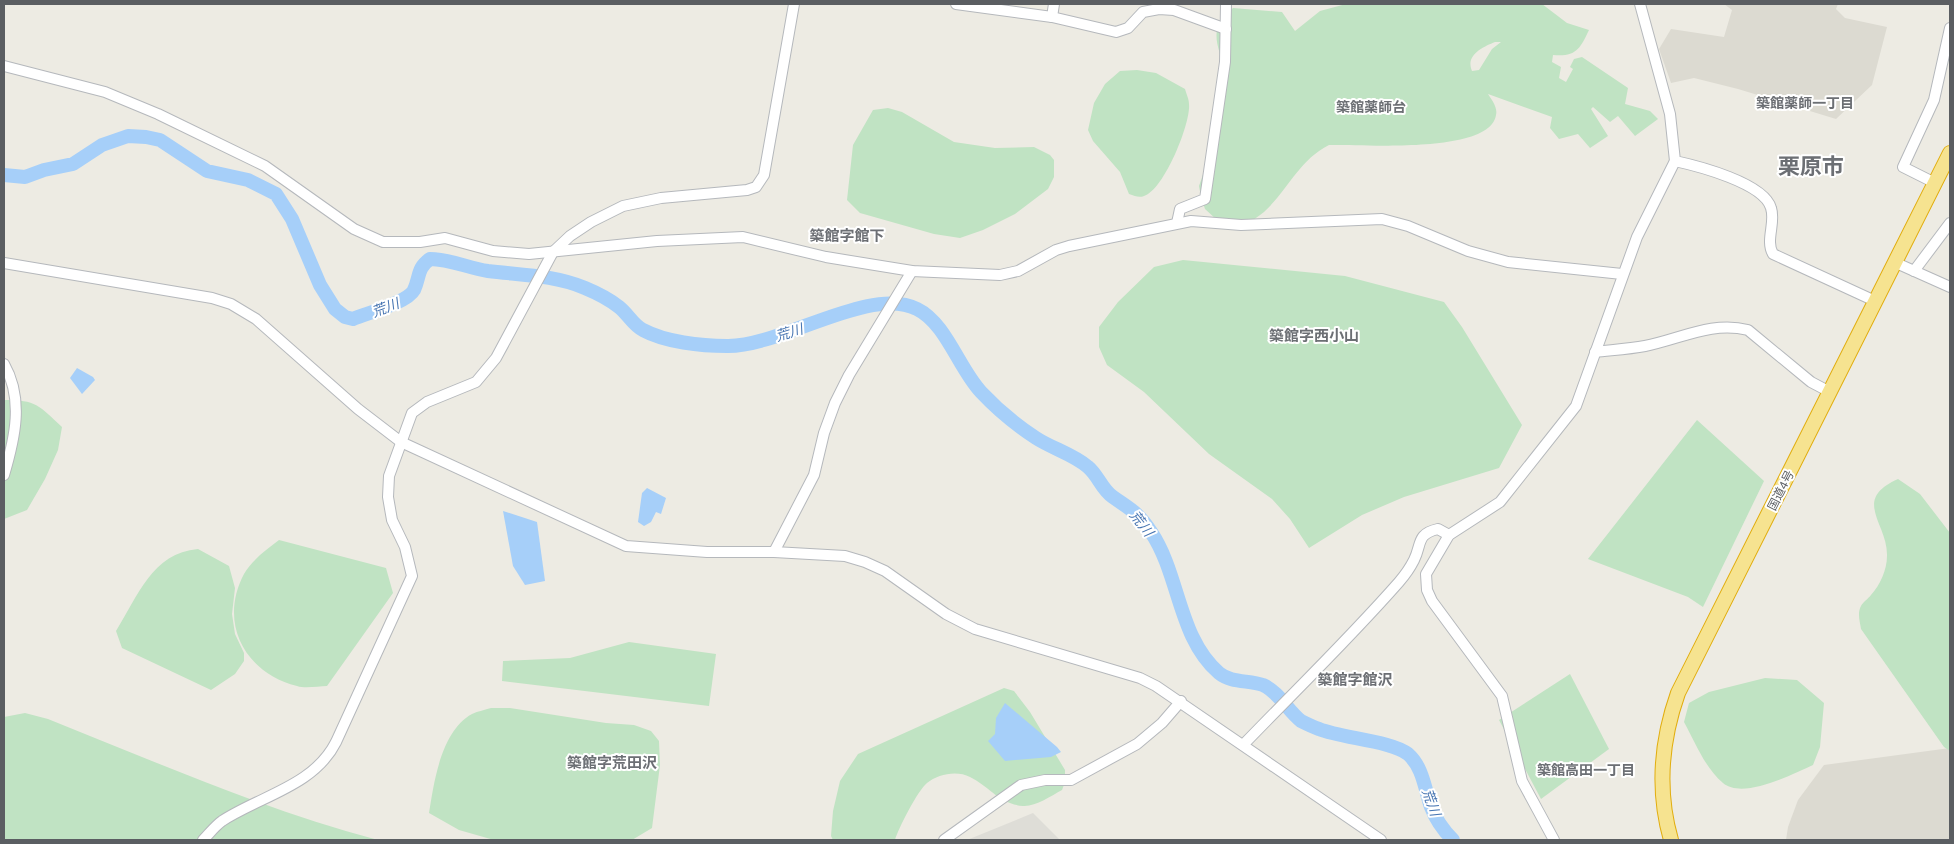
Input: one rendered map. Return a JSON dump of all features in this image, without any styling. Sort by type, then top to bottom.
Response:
[{"type":"highway","name":"国道4号","points":[[1671,840],[1664,806],[1663,757],[1665,737],[1678,693],[1950,153]]},
{"type":"street","points":[[203,840],[220,822],[314,772],[329,756],[336,742],[412,576],[405,546],[392,520],[388,497],[389,476],[412,413],[427,402],[476,382],[496,358],[553,252],[570,236],[591,222],[624,206],[661,198],[747,190],[756,186],[764,176],[794,4]]},
{"type":"street","points":[[956,4],[1052,17],[1116,32],[1128,28],[1143,12],[1159,8],[1174,10],[1226,29]]},
{"type":"street","points":[[1052,17],[1054,4]]},
{"type":"street","points":[[1177,223],[1180,209],[1205,199],[1226,62],[1226,4]]},
{"type":"street","points":[[1554,840],[1522,780],[1502,696],[1432,601],[1427,590],[1426,574],[1449,535],[1500,502],[1576,406],[1622,274],[1651,206],[1675,162],[1668,104],[1640,4]]},
{"type":"street","points":[[1935,183],[1903,167],[1934,100],[1950,28]]},
{"type":"street","points":[[4,66],[105,92],[158,114],[266,166],[354,229],[368,237],[383,242],[398,243],[445,238],[510,254],[553,252],[666,241],[743,237],[826,256],[912,271],[1000,275],[1018,272],[1056,250],[1069,246],[1191,220],[1240,225],[1326,219],[1382,219],[1408,226],[1468,250],[1508,262],[1622,274]]},
{"type":"street","points":[[1675,162],[1716,171],[1760,195],[1769,203],[1772,210],[1770,244],[1773,254],[1875,301]]},
{"type":"street","points":[[1914,271],[1950,223]]},
{"type":"street","points":[[1894,262],[1950,287]]},
{"type":"street","points":[[4,263],[202,296],[231,304],[256,319],[358,409],[401,442],[626,546],[707,552],[774,552],[845,556],[865,562],[885,572],[946,614],[975,629],[1140,678],[1181,701],[1381,840]]},
{"type":"street","points":[[774,552],[814,475],[824,434],[835,403],[893,300],[912,271]]},
{"type":"street","points":[[1595,352],[1646,346],[1706,328],[1736,327],[1748,330],[1806,378],[1830,392]]},
{"type":"street","points":[[4,364],[10,374],[15,394],[16,412],[15,432],[4,475]]},
{"type":"street","points":[[1243,745],[1352,635],[1404,576],[1415,558],[1419,540],[1429,531],[1438,529],[1449,535]]},
{"type":"street","points":[[944,840],[1021,785],[1045,780],[1072,780],[1137,744],[1162,723],[1181,701]]},
{"type":"shaded area","points":[[1724,4],[1838,4],[1836,9],[1845,18],[1887,27],[1872,85],[1836,119],[1738,89],[1694,78],[1671,83],[1659,49],[1671,29],[1724,37],[1732,10]]},
{"type":"shaded area","points":[[1950,748],[1950,840],[1786,840],[1788,827],[1798,800],[1824,765]]},
{"type":"shaded area","points":[[1033,813],[1060,840],[967,840]]},
{"type":"green space","points":[[1346,4],[1542,4],[1567,23],[1589,30],[1580,47],[1572,53],[1553,55],[1552,62],[1561,67],[1559,78],[1566,82],[1573,69],[1570,67],[1574,59],[1582,57],[1628,88],[1625,104],[1650,111],[1658,119],[1635,136],[1618,116],[1610,122],[1593,107],[1591,109],[1608,136],[1590,148],[1578,134],[1559,139],[1550,128],[1552,117],[1488,94],[1495,106],[1496,115],[1488,128],[1471,136],[1448,142],[1421,145],[1329,145],[1319,151],[1302,167],[1264,212],[1257,217],[1245,225],[1217,220],[1205,209],[1199,186],[1219,129],[1220,54],[1217,28],[1223,18],[1233,8],[1282,12],[1295,31],[1320,11]],"holes":[[[1501,42],[1492,49],[1479,70],[1472,71],[1471,60],[1476,52],[1485,46]]]},
{"type":"green space","points":[[1137,70],[1156,73],[1185,89],[1189,104],[1186,126],[1168,169],[1152,191],[1140,197],[1129,194],[1120,172],[1093,141],[1088,130],[1094,103],[1105,84],[1120,71]]},
{"type":"green space","points":[[888,108],[902,112],[954,142],[995,148],[1034,147],[1050,155],[1054,160],[1054,177],[1048,189],[1015,214],[983,230],[960,238],[934,234],[860,213],[847,200],[853,145],[873,110]]},
{"type":"green space","points":[[1183,260],[1345,276],[1444,302],[1462,327],[1522,425],[1499,468],[1404,497],[1362,515],[1309,548],[1290,519],[1272,499],[1209,454],[1144,392],[1107,365],[1099,347],[1099,327],[1118,302],[1154,267]]},
{"type":"green space","points":[[4,400],[24,401],[36,405],[62,427],[58,450],[45,479],[27,510],[4,519]]},
{"type":"green space","points":[[1697,420],[1764,481],[1703,607],[1688,597],[1588,559]]},
{"type":"green space","points":[[1898,479],[1920,494],[1950,533],[1950,751],[1944,747],[1861,629],[1860,609],[1880,582],[1887,561],[1886,544],[1875,513],[1874,504],[1877,495],[1884,487]]},
{"type":"green space","points":[[279,540],[386,568],[393,593],[327,686],[301,687],[279,679],[263,670],[241,644],[236,628],[234,610],[237,592],[244,574],[255,559]]},
{"type":"green space","points":[[198,549],[229,566],[235,588],[232,614],[235,634],[244,653],[244,661],[235,674],[211,690],[122,648],[116,631],[139,591],[158,567],[182,552]]},
{"type":"green space","points":[[629,642],[716,654],[709,706],[502,681],[503,661],[570,658]]},
{"type":"green space","points":[[1570,674],[1609,749],[1541,799],[1499,720]]},
{"type":"green space","points":[[1765,678],[1797,680],[1824,703],[1820,747],[1813,765],[1768,784],[1743,789],[1732,787],[1723,783],[1711,770],[1684,722],[1689,703],[1709,692]]},
{"type":"green space","points":[[1004,688],[1014,691],[1030,712],[1065,770],[1065,782],[1062,790],[1038,803],[1028,806],[1015,805],[1007,802],[970,777],[954,773],[942,775],[931,780],[923,787],[900,827],[895,840],[833,840],[831,836],[833,811],[840,781],[858,754]]},
{"type":"green space","points":[[491,708],[510,708],[606,723],[634,725],[651,731],[659,741],[660,765],[652,828],[632,840],[494,840],[459,830],[429,813],[433,787],[441,758],[453,732],[461,722],[472,714]]},
{"type":"green space","points":[[25,713],[48,719],[252,800],[378,840],[4,840],[4,717]]},
{"type":"water","points":[[77,368],[95,380],[82,394],[70,378]]},
{"type":"water","points":[[647,488],[666,498],[661,514],[656,512],[651,522],[644,526],[638,522],[642,493]]},
{"type":"water","points":[[503,511],[537,522],[545,581],[525,585],[513,566]]},
{"type":"water","points":[[1005,703],[1061,752],[1051,757],[1005,761],[988,741],[995,734],[996,718]]},
{"type":"waterway","name":"荒川","points":[[4,175],[25,177],[44,170],[73,164],[102,145],[128,136],[160,140],[207,171],[248,180],[276,194],[292,219],[320,285],[335,309],[345,317],[353,319],[386,307],[410,295],[414,290],[421,269],[430,259],[445,260],[488,271],[562,280],[594,292],[611,301],[643,330],[662,338],[695,344],[727,346],[749,344],[850,310],[875,305],[897,304],[917,309],[936,325],[973,382],[994,405],[1036,438],[1088,467],[1109,494],[1142,520],[1161,549],[1195,642],[1205,659],[1219,673],[1235,680],[1258,683],[1269,688],[1296,717],[1312,726],[1328,732],[1390,746],[1408,754],[1417,765],[1435,816],[1453,840]]},
{"type":"district","name":"築館薬師一丁目","points":[[1805,102]]},
{"type":"district","name":"築館薬師台","points":[[1371,106]]},
{"type":"district","name":"栗原市","points":[[1811,165]]},
{"type":"district","name":"築館字館下","points":[[847,235]]},
{"type":"district","name":"築館字西小山","points":[[1314,335]]},
{"type":"district","name":"築館字館沢","points":[[1355,679]]},
{"type":"district","name":"築館字荒田沢","points":[[612,762]]},
{"type":"district","name":"築館高田一丁目","points":[[1586,769]]}]
